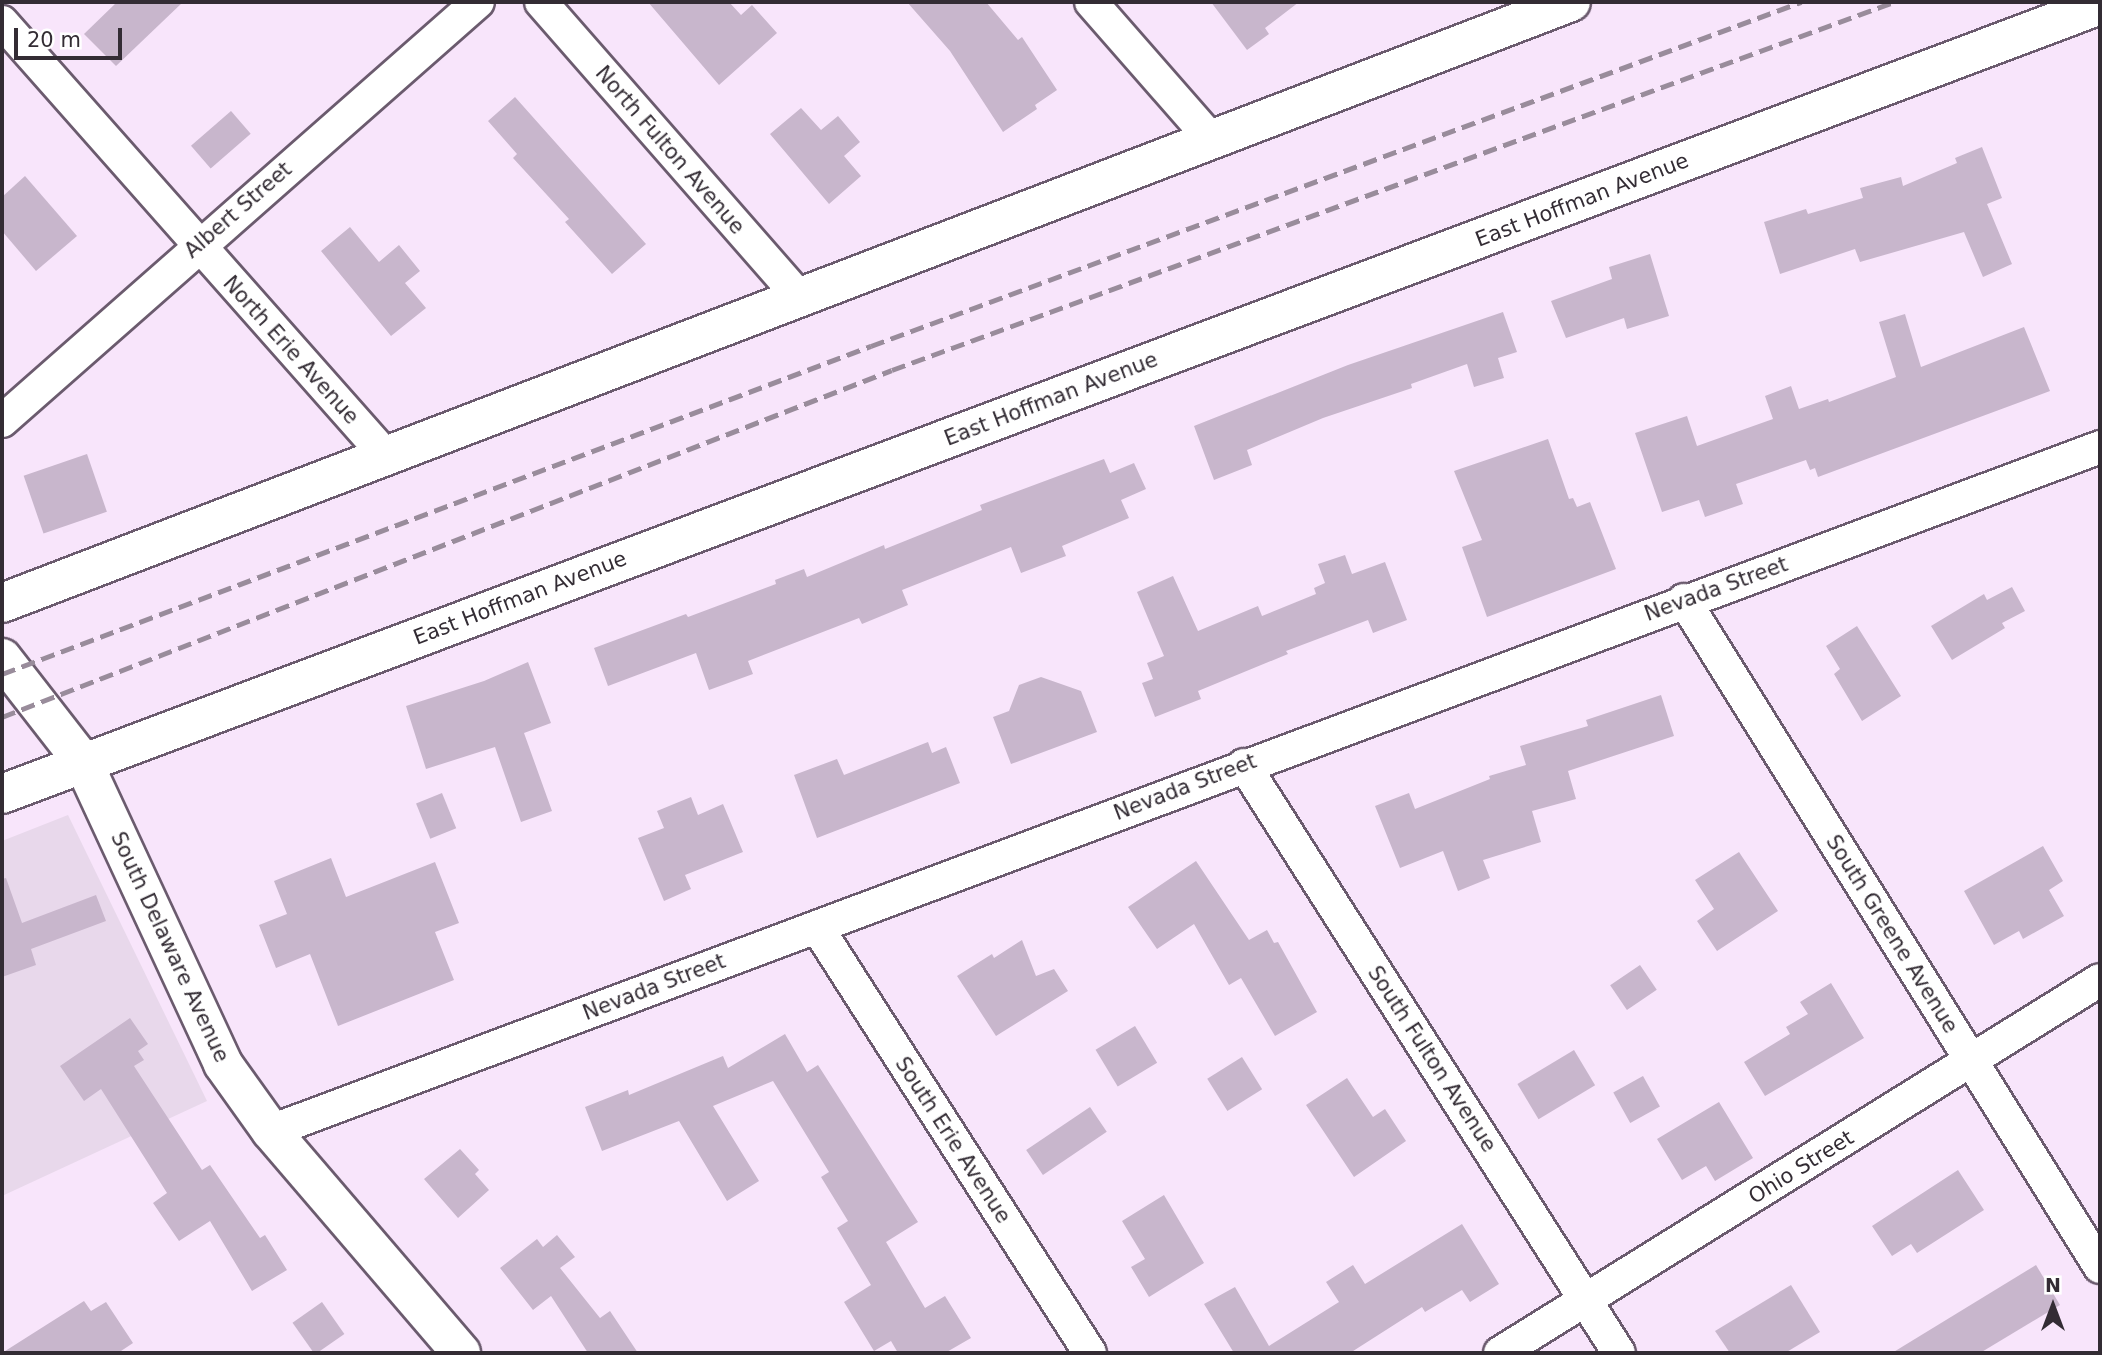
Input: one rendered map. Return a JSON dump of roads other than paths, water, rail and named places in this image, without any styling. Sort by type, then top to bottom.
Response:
[{"type":"street","name":"Albert Street","points":[[2,421],[197,245],[478,2]]},
{"type":"street","name":"North Fulton Avenue","points":[[541,2],[799,297]]},
{"type":"street","points":[[1091,2],[1212,140]]},
{"type":"street","points":[[2,603],[1571,2]]},
{"type":"street","name":"East Hoffman Avenue","points":[[2,794],[2100,5]]},
{"type":"street","name":"North Erie Avenue","points":[[2,22],[386,456]]},
{"type":"street","name":"Nevada Street","points":[[271,1131],[1684,600],[2100,447]]},
{"type":"street","name":"South Greene Avenue","points":[[1684,600],[2100,1267]]},
{"type":"street","name":"South Delaware Avenue","points":[[2,658],[83,762],[223,1064],[271,1131],[461,1353]]},
{"type":"street","name":"South Fulton Avenue","points":[[1244,765],[1619,1353]]},
{"type":"street","name":"South Erie Avenue","points":[[817,927],[1090,1353]]},
{"type":"street","name":"Ohio Street","points":[[1500,1353],[2100,980]]},
{"type":"railway","points":[[2,674],[871,346],[1801,2]]},
{"type":"railway","points":[[2,717],[892,370],[1894,2]]}]
